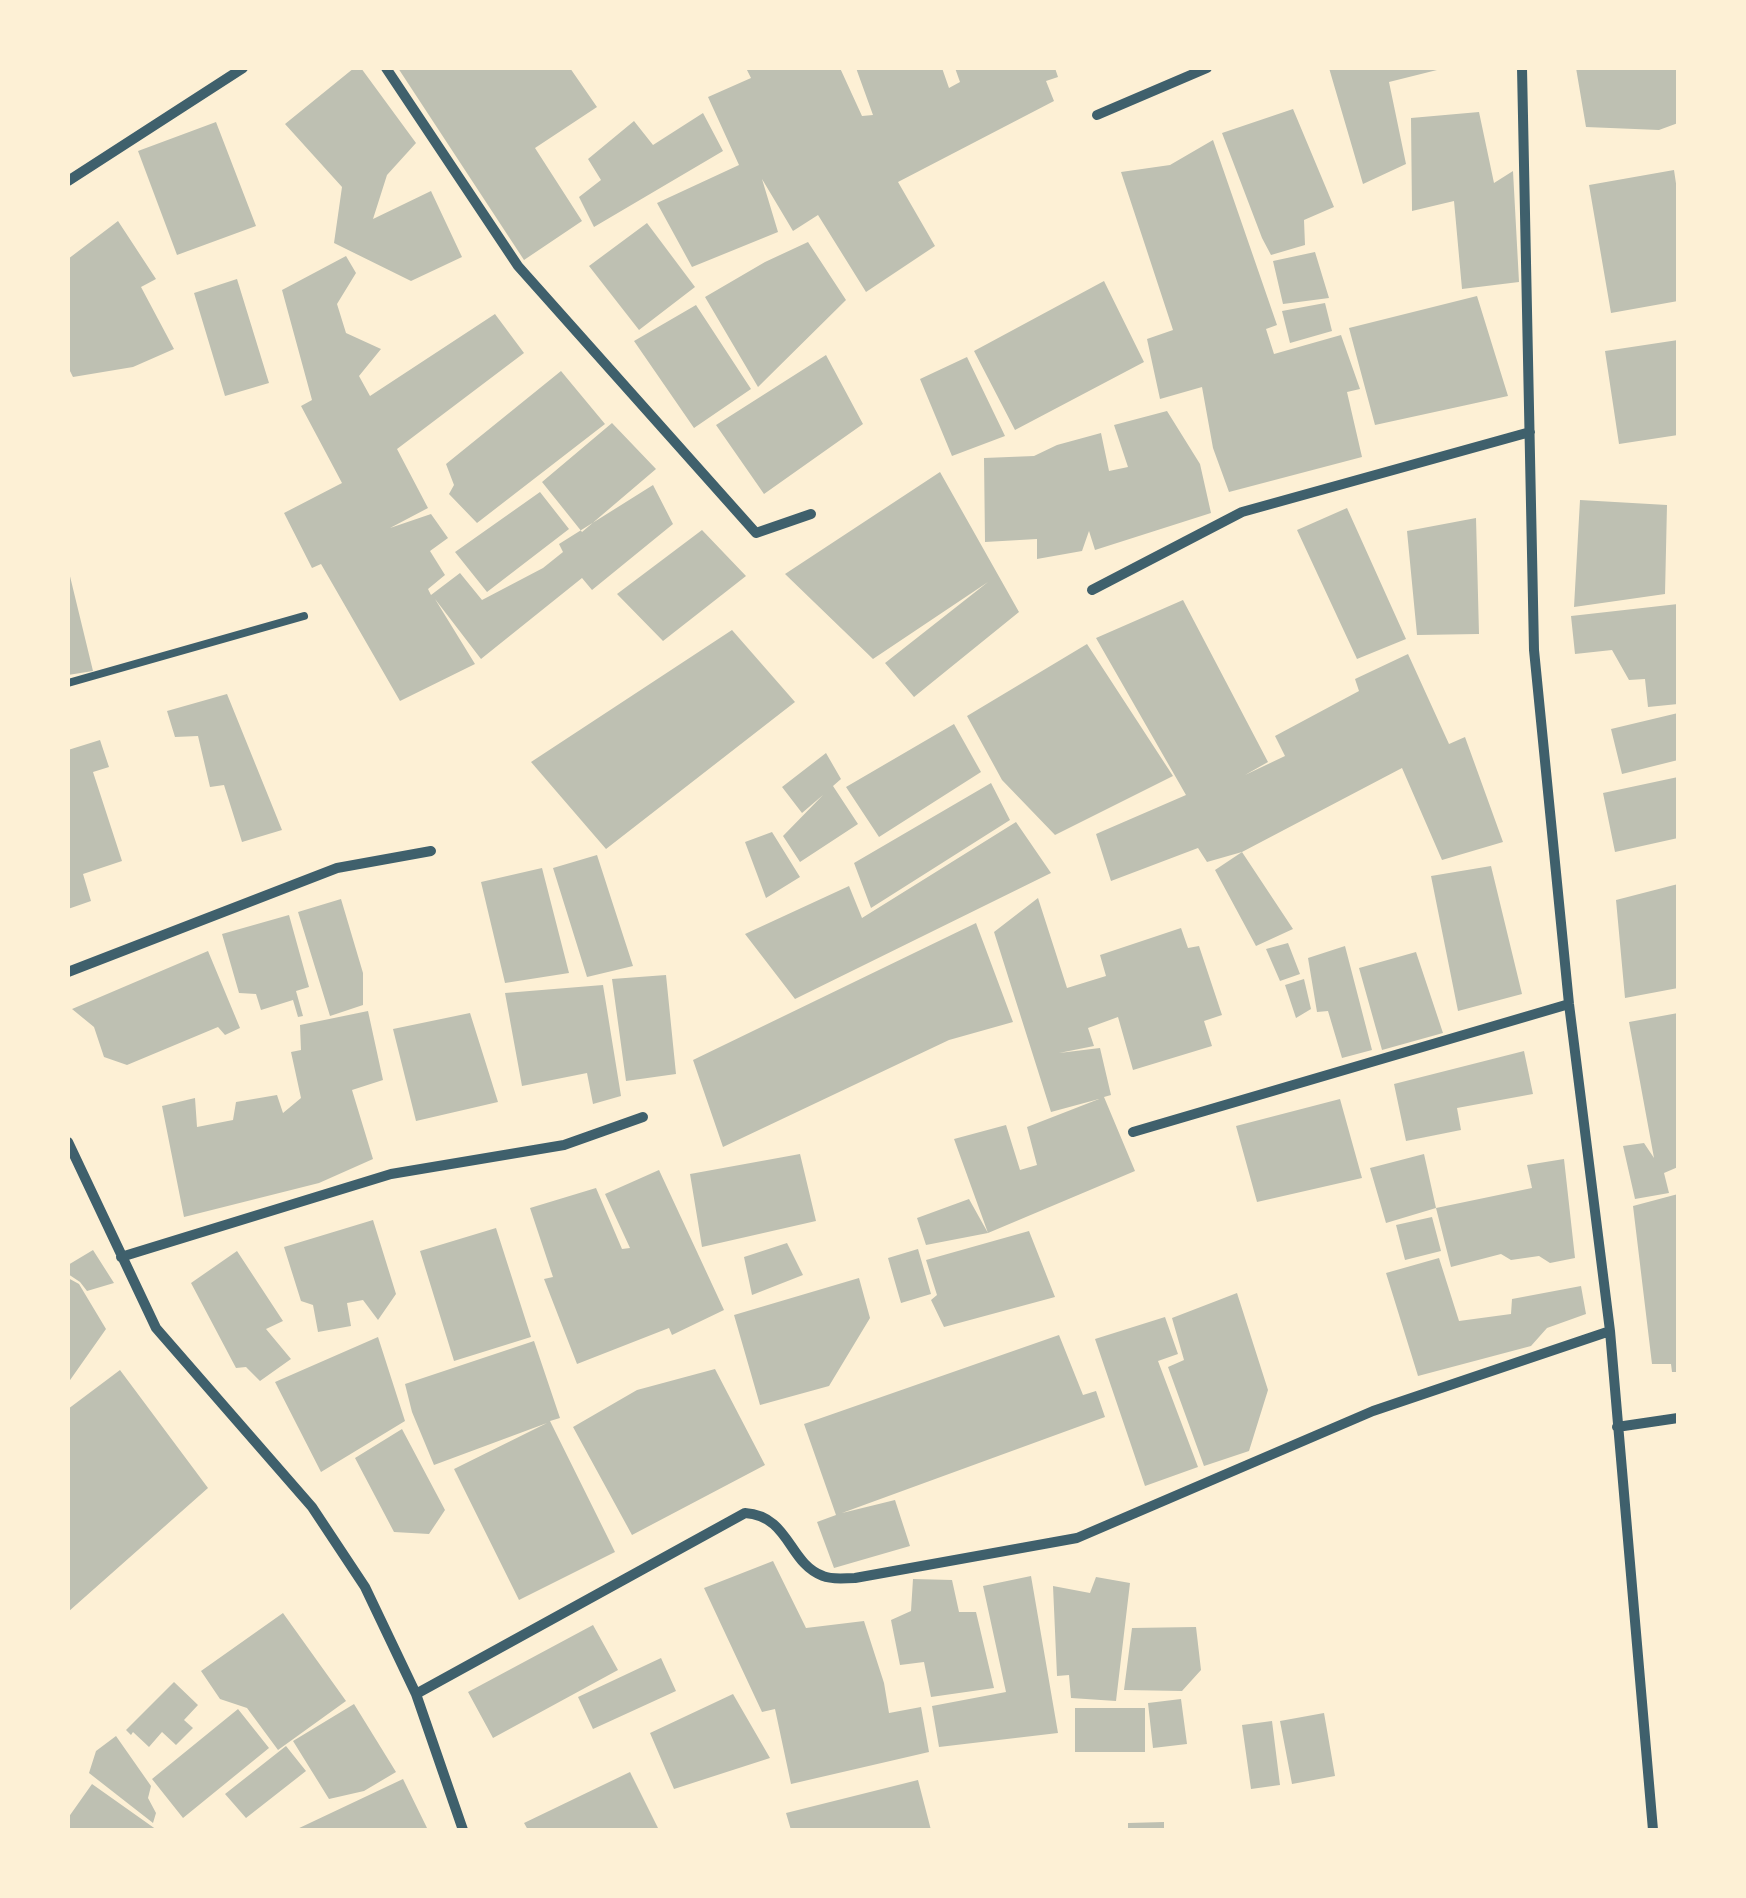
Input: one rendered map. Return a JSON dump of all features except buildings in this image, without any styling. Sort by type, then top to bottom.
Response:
[{"type":"street","points":[[68,181],[243,68]]},
{"type":"street","points":[[386,68],[518,266],[756,533],[810,514]]},
{"type":"street","points":[[1097,116],[1207,68]]},
{"type":"street","points":[[1522,68],[1534,650],[1569,1004],[1610,1331],[1653,1830]]},
{"type":"street","points":[[1092,590],[1242,512],[1530,432]]},
{"type":"street","points":[[68,972],[337,868],[431,851]]},
{"type":"street","points":[[1133,1132],[1569,1004]]},
{"type":"street","points":[[121,1256],[390,1174],[564,1145],[643,1117]]},
{"type":"street","points":[[68,1142],[156,1328],[312,1507],[365,1587],[416,1694],[463,1830]]},
{"type":"street","points":[[416,1694],[745,1513],[768,1518],[812,1571],[826,1578],[855,1578],[1077,1538],[1373,1411],[1610,1331]]},
{"type":"street","points":[[1617,1426],[1678,1418]]},
{"type":"lane","points":[[68,683],[304,616]]}]
